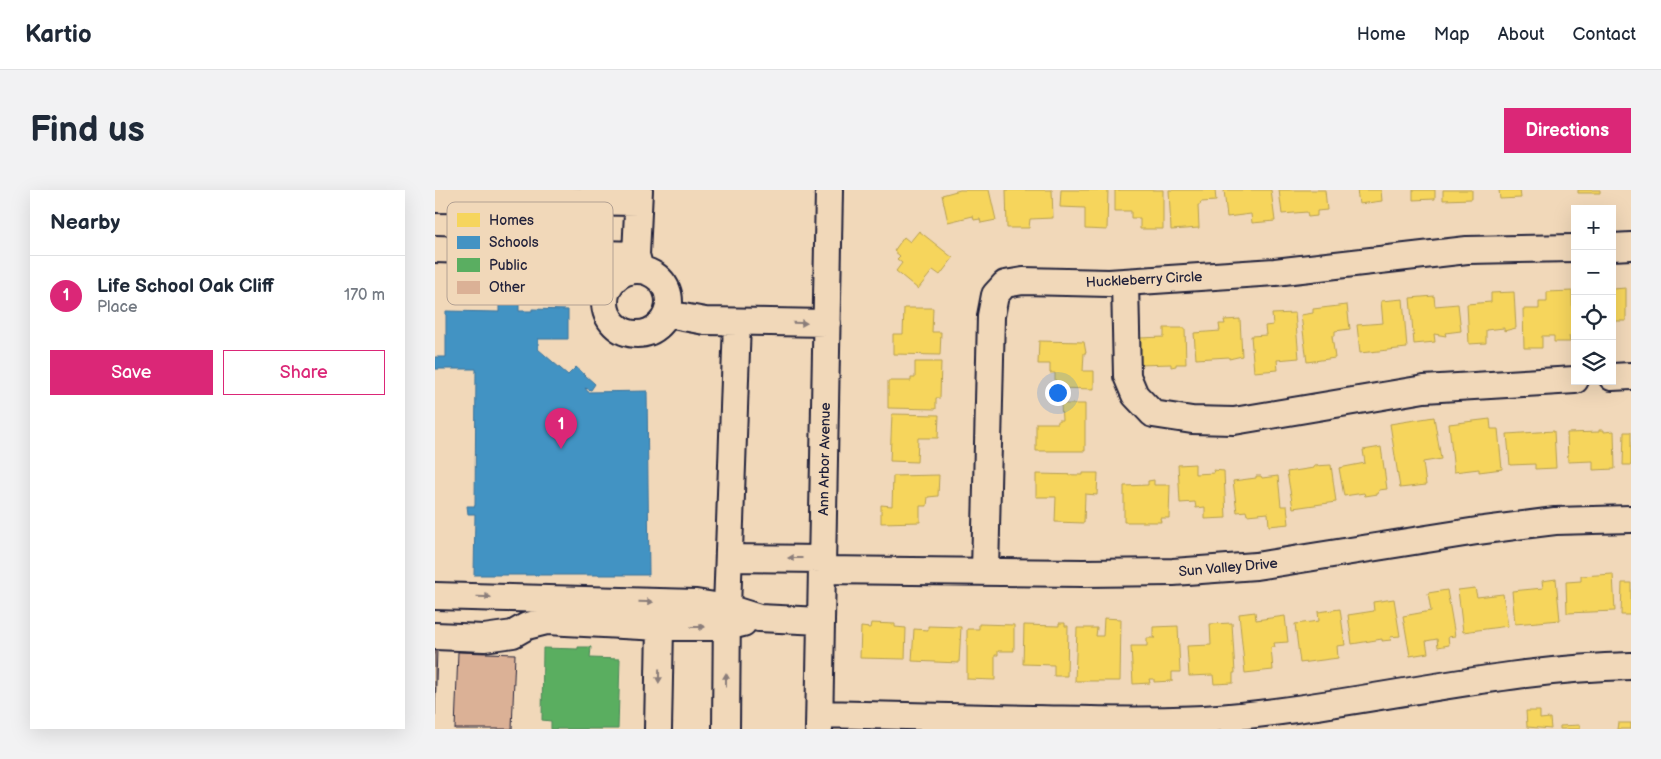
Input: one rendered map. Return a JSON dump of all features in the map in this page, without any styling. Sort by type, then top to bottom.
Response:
[{"type":"street","name":"Ann Arbor Avenue","points":[[819,721],[829,190]]},
{"type":"street","points":[[435,199],[639,196],[638,262],[613,280]]},
{"type":"street","points":[[1616,247],[1631,246]]},
{"type":"street","name":"Huckleberry Circle","points":[[985,572],[991,316],[995,294],[1005,284],[1023,281],[1125,282],[1275,272],[1467,250],[1571,248]]},
{"type":"street","points":[[605,305],[606,312],[611,322],[619,329],[629,333],[639,334],[650,331],[659,325],[667,314],[669,297],[665,286],[659,278],[638,262],[613,260]]},
{"type":"street","points":[[1125,282],[1127,376],[1135,396],[1153,414],[1193,420],[1234,421],[1424,389],[1571,380]]},
{"type":"street","points":[[667,314],[705,321],[827,323]]},
{"type":"street","points":[[726,729],[727,617],[737,322]]},
{"type":"street","points":[[1616,377],[1631,376]]},
{"type":"street","name":"Sun Valley Drive","points":[[729,558],[985,572],[1173,572],[1256,566],[1477,531],[1555,521],[1631,519]]},
{"type":"street","points":[[435,596],[696,603],[727,617]]},
{"type":"street","points":[[435,636],[484,638],[513,634],[527,626],[547,621],[660,627],[727,617],[821,621]]},
{"type":"street","points":[[658,729],[660,627]]},
{"type":"street","points":[[819,721],[1134,722],[1205,719],[1315,707],[1518,675],[1631,666]]},
{"type":"building: Homes","points":[[960,190],[989,190],[996,220],[981,223],[980,219],[974,220],[973,216],[948,222],[942,195]]},
{"type":"building: Homes","points":[[1006,190],[1052,190],[1053,218],[1030,219],[1029,228],[1007,228]]},
{"type":"building: Homes","points":[[1061,190],[1108,190],[1107,230],[1085,229],[1085,208],[1060,207]]},
{"type":"building: Homes","points":[[1115,190],[1163,190],[1163,229],[1140,229],[1140,218],[1131,218],[1131,211],[1115,211]]},
{"type":"building: Homes","points":[[1169,190],[1215,190],[1216,201],[1201,202],[1198,205],[1199,228],[1171,230]]},
{"type":"building: Homes","points":[[1224,190],[1271,190],[1275,221],[1252,223],[1251,214],[1227,217]]},
{"type":"building: Homes","points":[[1279,190],[1325,190],[1327,210],[1317,211],[1317,216],[1308,217],[1307,212],[1282,214]]},
{"type":"building: Homes","points":[[1357,190],[1381,190],[1382,201],[1359,204]]},
{"type":"building: Homes","points":[[1413,190],[1435,190],[1435,199],[1413,200]]},
{"type":"building: Homes","points":[[1443,190],[1472,190],[1472,199],[1443,200]]},
{"type":"building: Homes","points":[[1499,190],[1520,190],[1521,198],[1500,199]]},
{"type":"building: Homes","points":[[1578,190],[1600,190],[1600,193],[1578,193]]},
{"type":"building: Homes","points":[[919,231],[953,258],[940,275],[933,270],[918,289],[896,271],[902,263],[897,259],[900,256],[894,251],[904,237],[910,242]]},
{"type":"building: Homes","points":[[1626,288],[1626,321],[1616,321],[1616,289]]},
{"type":"building: Homes","points":[[1571,291],[1570,342],[1554,342],[1554,336],[1542,336],[1542,348],[1524,348],[1523,309],[1539,309],[1539,302],[1547,302],[1547,292]]},
{"type":"building: Homes","points":[[1514,292],[1516,328],[1504,331],[1504,328],[1486,330],[1486,343],[1469,344],[1467,304],[1491,302],[1491,293]]},
{"type":"building: Homes","points":[[1434,296],[1435,306],[1458,304],[1461,331],[1445,333],[1446,336],[1434,334],[1435,342],[1414,344],[1410,298]]},
{"type":"building: Homes","points":[[1403,299],[1407,348],[1360,353],[1357,325],[1383,323],[1381,301]]},
{"type":"building: Homes","points":[[1347,305],[1350,329],[1335,331],[1335,336],[1332,336],[1335,358],[1307,362],[1301,315],[1313,313],[1313,309]]},
{"type":"building: Homes","points":[[904,308],[933,308],[932,332],[941,332],[940,355],[893,354],[893,334],[903,334]]},
{"type":"building: Homes","points":[[1295,313],[1299,358],[1277,360],[1278,370],[1254,372],[1251,336],[1266,335],[1265,326],[1273,325],[1272,314]]},
{"type":"building: Homes","points":[[1240,319],[1242,356],[1229,359],[1229,357],[1196,359],[1194,333],[1220,331],[1219,324],[1225,324],[1224,320]]},
{"type":"building: Homes","points":[[1164,328],[1185,328],[1186,364],[1176,364],[1176,366],[1171,367],[1171,364],[1139,365],[1139,338],[1164,337]]},
{"type":"building: Homes","points":[[1039,341],[1084,342],[1086,353],[1084,353],[1083,371],[1094,371],[1094,389],[1055,388],[1055,373],[1050,373],[1050,364],[1038,364]]},
{"type":"building: Homes","points":[[915,362],[941,362],[940,398],[936,398],[936,409],[888,408],[888,381],[911,381],[911,378],[915,378]]},
{"type":"building: Homes","points":[[1061,404],[1085,404],[1085,451],[1036,451],[1036,423],[1058,423],[1058,420],[1062,420]]},
{"type":"building: Homes","points":[[892,414],[939,415],[938,438],[918,438],[917,462],[890,461]]},
{"type":"building: Homes","points":[[1434,417],[1441,459],[1423,462],[1426,485],[1400,488],[1390,424]]},
{"type":"building: Homes","points":[[1490,419],[1491,429],[1498,429],[1502,469],[1479,472],[1479,469],[1454,472],[1449,424]]},
{"type":"building: Homes","points":[[1599,430],[1604,430],[1604,432],[1614,431],[1615,469],[1593,470],[1593,461],[1568,462],[1567,433],[1599,432]]},
{"type":"building: Homes","points":[[1554,431],[1556,468],[1535,469],[1535,464],[1510,465],[1507,434]]},
{"type":"building: Homes","points":[[1624,432],[1631,432],[1631,465],[1623,465]]},
{"type":"building: Homes","points":[[1381,447],[1387,489],[1379,490],[1378,494],[1365,496],[1364,493],[1344,496],[1339,468],[1365,463],[1363,450]]},
{"type":"building: Homes","points":[[1195,464],[1195,474],[1214,473],[1213,470],[1224,471],[1226,518],[1205,519],[1205,507],[1196,508],[1195,502],[1180,503],[1178,465]]},
{"type":"building: Homes","points":[[1331,465],[1336,502],[1293,508],[1287,472],[1314,468],[1314,466]]},
{"type":"building: Homes","points":[[1083,473],[1098,473],[1097,495],[1085,494],[1084,523],[1055,522],[1056,497],[1036,497],[1036,474],[1083,475]]},
{"type":"building: Homes","points":[[939,475],[938,496],[928,497],[927,506],[920,506],[920,522],[881,523],[881,505],[892,506],[893,476]]},
{"type":"building: Homes","points":[[1256,476],[1261,476],[1262,478],[1278,476],[1281,506],[1287,506],[1289,524],[1269,526],[1268,513],[1247,515],[1246,511],[1237,512],[1233,481],[1256,478]]},
{"type":"building: Homes","points":[[1154,480],[1154,485],[1170,485],[1169,518],[1160,518],[1161,522],[1124,522],[1124,486],[1148,485],[1148,481]]},
{"type":"building: Homes","points":[[1613,574],[1615,611],[1567,613],[1566,582],[1581,581],[1581,576]]},
{"type":"building: Homes","points":[[1556,579],[1560,620],[1515,624],[1512,591],[1543,588],[1542,581]]},
{"type":"building: Homes","points":[[1622,583],[1631,583],[1631,615],[1621,615]]},
{"type":"building: Homes","points":[[1475,588],[1477,597],[1503,594],[1508,626],[1463,632],[1458,590]]},
{"type":"building: Homes","points":[[1447,590],[1455,636],[1448,637],[1449,645],[1438,647],[1437,639],[1426,641],[1428,653],[1410,656],[1403,616],[1431,611],[1428,593]]},
{"type":"building: Homes","points":[[1394,599],[1400,636],[1390,637],[1391,640],[1382,641],[1382,639],[1352,644],[1348,615],[1374,611],[1373,602]]},
{"type":"building: Homes","points":[[1340,609],[1345,645],[1337,646],[1338,658],[1300,663],[1295,624],[1319,621],[1318,612]]},
{"type":"building: Homes","points":[[1255,612],[1256,620],[1285,616],[1288,642],[1274,643],[1275,647],[1271,647],[1273,670],[1245,673],[1239,614]]},
{"type":"building: Homes","points":[[1104,618],[1121,619],[1120,681],[1075,681],[1077,628],[1097,628],[1096,636],[1103,636]]},
{"type":"building: Homes","points":[[871,623],[895,624],[895,627],[906,628],[905,659],[860,658],[861,627],[870,628]]},
{"type":"building: Homes","points":[[1059,623],[1065,623],[1065,626],[1068,626],[1067,676],[1054,676],[1054,665],[1023,664],[1024,625],[1059,626]]},
{"type":"building: Homes","points":[[1232,623],[1235,673],[1233,673],[1233,683],[1214,684],[1213,675],[1189,676],[1187,646],[1211,645],[1210,624]]},
{"type":"building: Homes","points":[[979,624],[1014,625],[1014,651],[998,651],[998,655],[995,655],[995,680],[967,679],[967,629],[979,629]]},
{"type":"building: Homes","points":[[928,626],[961,627],[959,663],[912,661],[914,629],[928,630]]},
{"type":"building: Homes","points":[[1178,626],[1180,672],[1172,672],[1172,681],[1154,682],[1154,679],[1149,679],[1150,683],[1133,684],[1131,646],[1147,646],[1147,638],[1155,638],[1153,637],[1153,627]]},
{"type":"building: Homes","points":[[1526,711],[1540,711],[1540,719],[1550,718],[1551,729],[1527,727]]},
{"type":"building: Homes","points":[[1618,723],[1631,723],[1631,729],[1617,729]]},
{"type":"building: Homes","points":[[1580,725],[1580,729],[1560,729],[1560,726]]},
{"type":"building: Schools","points":[[499,305],[519,305],[519,311],[532,311],[532,309],[568,310],[568,339],[538,339],[538,349],[568,375],[576,367],[595,384],[591,390],[585,388],[588,392],[647,391],[649,575],[474,575],[475,514],[468,514],[467,506],[475,506],[476,369],[435,369],[435,357],[446,357],[446,311],[499,312]]},
{"type":"building: Public","points":[[578,647],[591,647],[590,658],[620,659],[618,729],[551,729],[551,721],[542,720],[543,648],[578,649]]},
{"type":"building: Other","points":[[435,650],[437,650],[435,715]]},
{"type":"building: Other","points":[[458,652],[515,654],[512,729],[455,729]]},
{"type":"place","name":"Life School Oak Cliff","points":[[561,449]]}]
